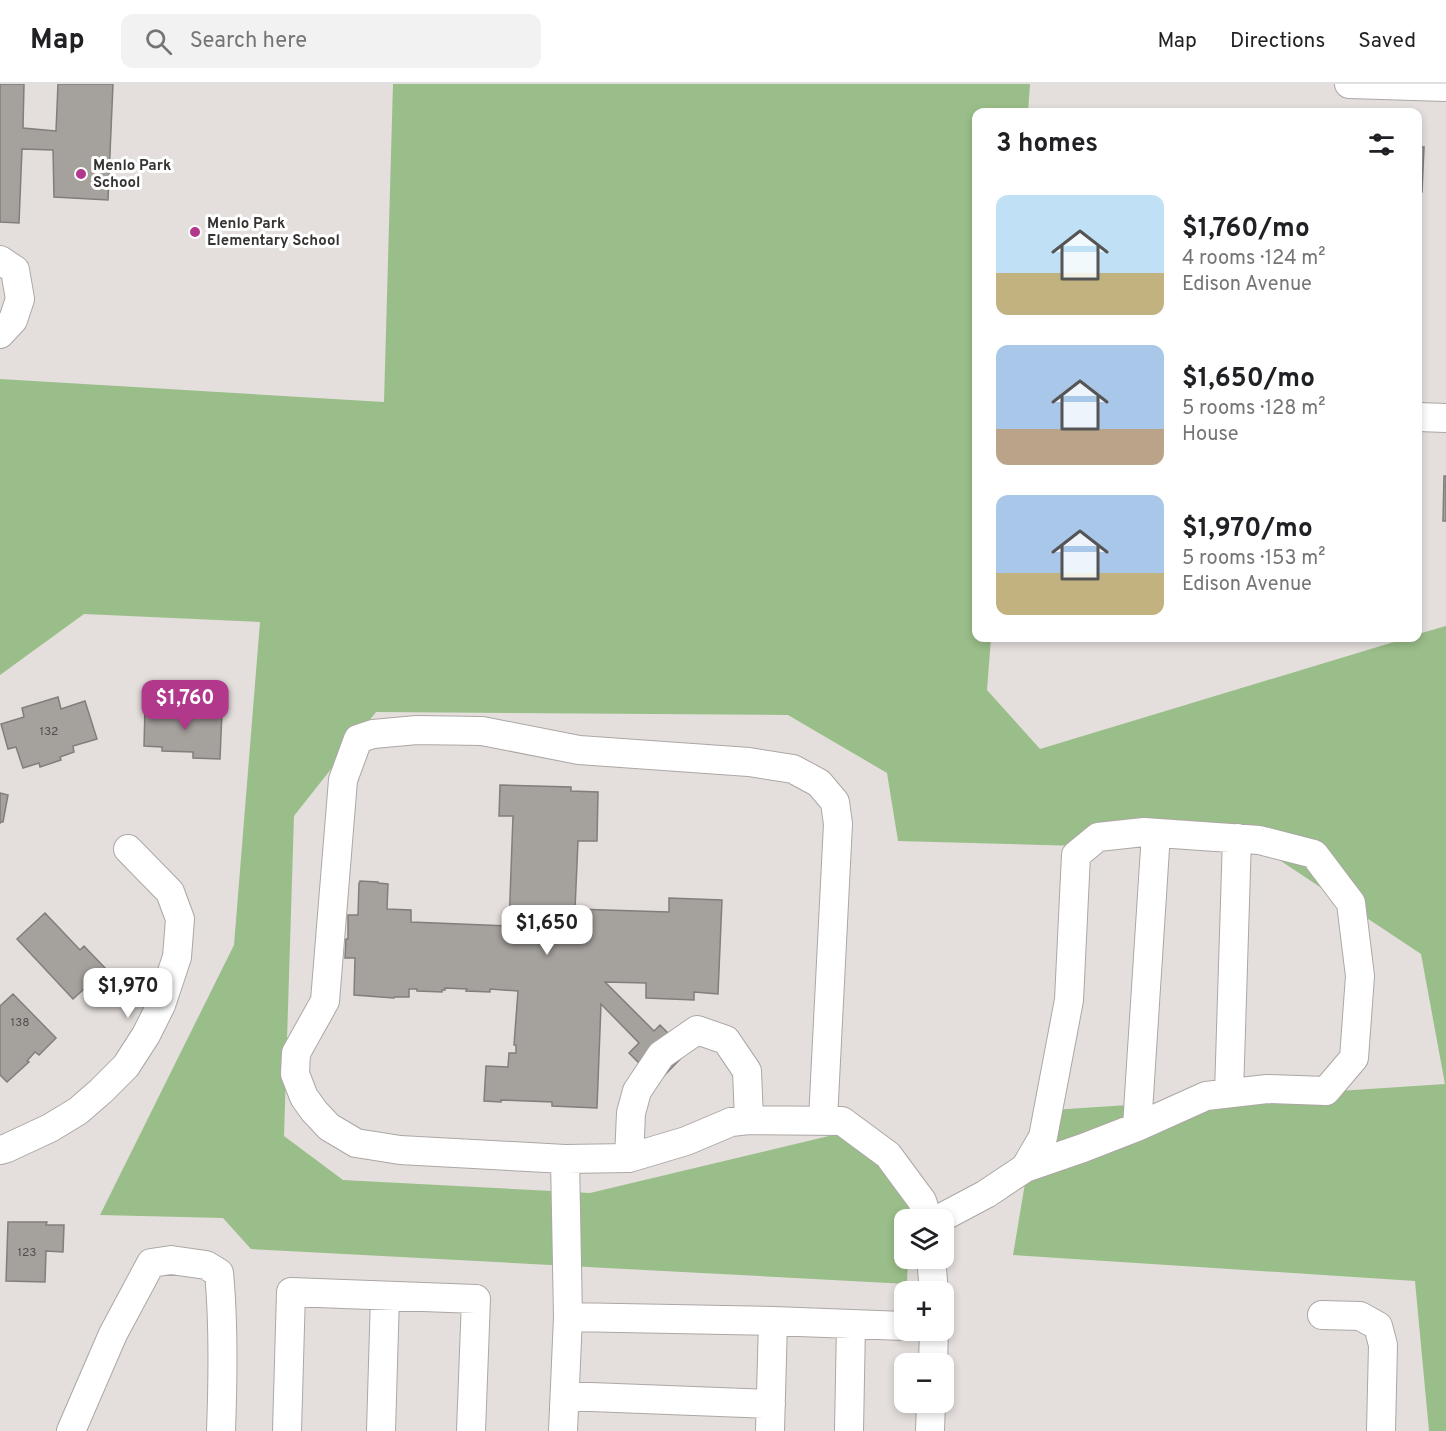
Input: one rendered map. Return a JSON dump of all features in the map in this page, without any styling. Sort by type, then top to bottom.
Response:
[{"type":"street","points":[[1349,84],[1446,87]]},
{"type":"street","points":[[0,260],[15,270],[20,298],[14,320],[0,334]]},
{"type":"street","points":[[1422,417],[1446,418]]},
{"type":"street","points":[[823,1120],[838,824],[835,802],[819,783],[793,769],[749,762],[579,750],[482,730],[417,730],[373,734],[358,739],[343,780],[325,1000],[296,1053],[295,1074],[304,1097],[329,1127],[356,1143],[400,1150],[565,1159],[629,1158],[686,1141],[731,1122],[749,1120],[842,1121],[888,1155],[922,1201],[925,1209]]},
{"type":"street","points":[[954,1211],[986,1194],[1025,1168],[1137,1127],[1206,1096],[1268,1089],[1326,1091],[1354,1058],[1360,976],[1351,903],[1314,854],[1259,840],[1144,832],[1098,837],[1076,855],[1069,1000],[1044,1137],[1025,1168]]},
{"type":"street","points":[[1137,1127],[1156,833]]},
{"type":"street","points":[[1229,1093],[1237,838]]},
{"type":"street","points":[[0,1150],[50,1128],[78,1111],[126,1066],[146,1035],[161,1005],[177,957],[180,919],[170,892],[128,849]]},
{"type":"street","points":[[629,1158],[631,1113],[637,1090],[661,1055],[697,1030],[726,1040],[747,1071],[749,1120]]},
{"type":"street","points":[[563,1431],[568,1317],[565,1159]]},
{"type":"street","points":[[71,1431],[113,1334],[152,1263],[171,1260],[206,1265],[219,1273],[223,1386],[221,1431]]},
{"type":"street","points":[[287,1431],[291,1293],[476,1299],[471,1431]]},
{"type":"street","points":[[381,1431],[385,1296]]},
{"type":"street","points":[[1322,1315],[1360,1316],[1378,1326],[1383,1345],[1381,1431]]},
{"type":"street","points":[[568,1317],[894,1326]]},
{"type":"street","points":[[564,1396],[771,1418],[773,1321]]},
{"type":"street","points":[[849,1431],[852,1324]]},
{"type":"street","points":[[930,1431],[931,1413]]},
{"type":"green space","points":[[393,84],[1030,84],[1028,108],[972,108],[972,642],[991,642],[987,690],[1040,749],[1394,642],[1422,642],[1422,633],[1446,626],[1446,1431],[1429,1431],[1415,1281],[1013,1255],[1037,1111],[1445,1084],[1421,954],[1266,851],[898,841],[887,773],[788,715],[376,712],[294,816],[284,1136],[343,1180],[590,1193],[850,1131],[913,1182],[912,1209],[894,1209],[894,1269],[908,1269],[907,1281],[894,1281],[894,1283],[251,1249],[223,1218],[100,1215],[234,945],[260,622],[84,614],[0,675],[0,379],[384,402]]},
{"type":"building","name":"Menlo Park School","points":[[0,84],[24,84],[23,128],[56,131],[58,84],[113,84],[108,200],[54,197],[53,150],[22,149],[19,223],[0,222]]},
{"type":"building","points":[[1422,147],[1424,147],[1422,192]]},
{"type":"building","points":[[1444,476],[1446,476],[1446,521],[1443,521]]},
{"type":"building","points":[[58,697],[61,709],[85,701],[97,739],[73,746],[74,752],[60,757],[61,760],[40,767],[39,763],[23,768],[16,747],[8,749],[1,724],[24,717],[22,708]]},
{"type":"building","points":[[145,708],[222,711],[220,759],[193,758],[193,752],[162,751],[162,747],[144,746]]},
{"type":"building","points":[[500,785],[571,787],[571,791],[598,792],[597,841],[578,841],[575,909],[669,912],[669,898],[722,900],[718,994],[694,992],[694,1000],[646,998],[646,983],[605,982],[654,1031],[660,1025],[687,1052],[658,1082],[629,1053],[639,1043],[601,1004],[597,1108],[552,1106],[552,1102],[484,1101],[486,1066],[508,1067],[509,1053],[516,1053],[516,1045],[514,1045],[518,991],[490,989],[490,992],[445,988],[442,992],[409,989],[409,997],[354,995],[355,958],[345,958],[346,939],[348,939],[348,915],[358,915],[360,881],[388,884],[387,909],[411,910],[411,922],[509,926],[513,816],[499,816]]},
{"type":"building","points":[[0,793],[8,795],[3,822],[0,822]]},
{"type":"building","points":[[45,913],[80,950],[84,946],[106,969],[73,999],[17,939]]},
{"type":"building","points":[[13,994],[56,1038],[39,1055],[35,1052],[27,1061],[29,1062],[7,1082],[0,1075],[0,1006]]},
{"type":"building","points":[[8,1222],[47,1222],[46,1225],[64,1225],[63,1252],[46,1251],[45,1282],[6,1281]]},
{"type":"place","name":"Menlo Park School","points":[[81,174]]},
{"type":"place","name":"Menlo Park Elementary School","points":[[195,232]]}]
